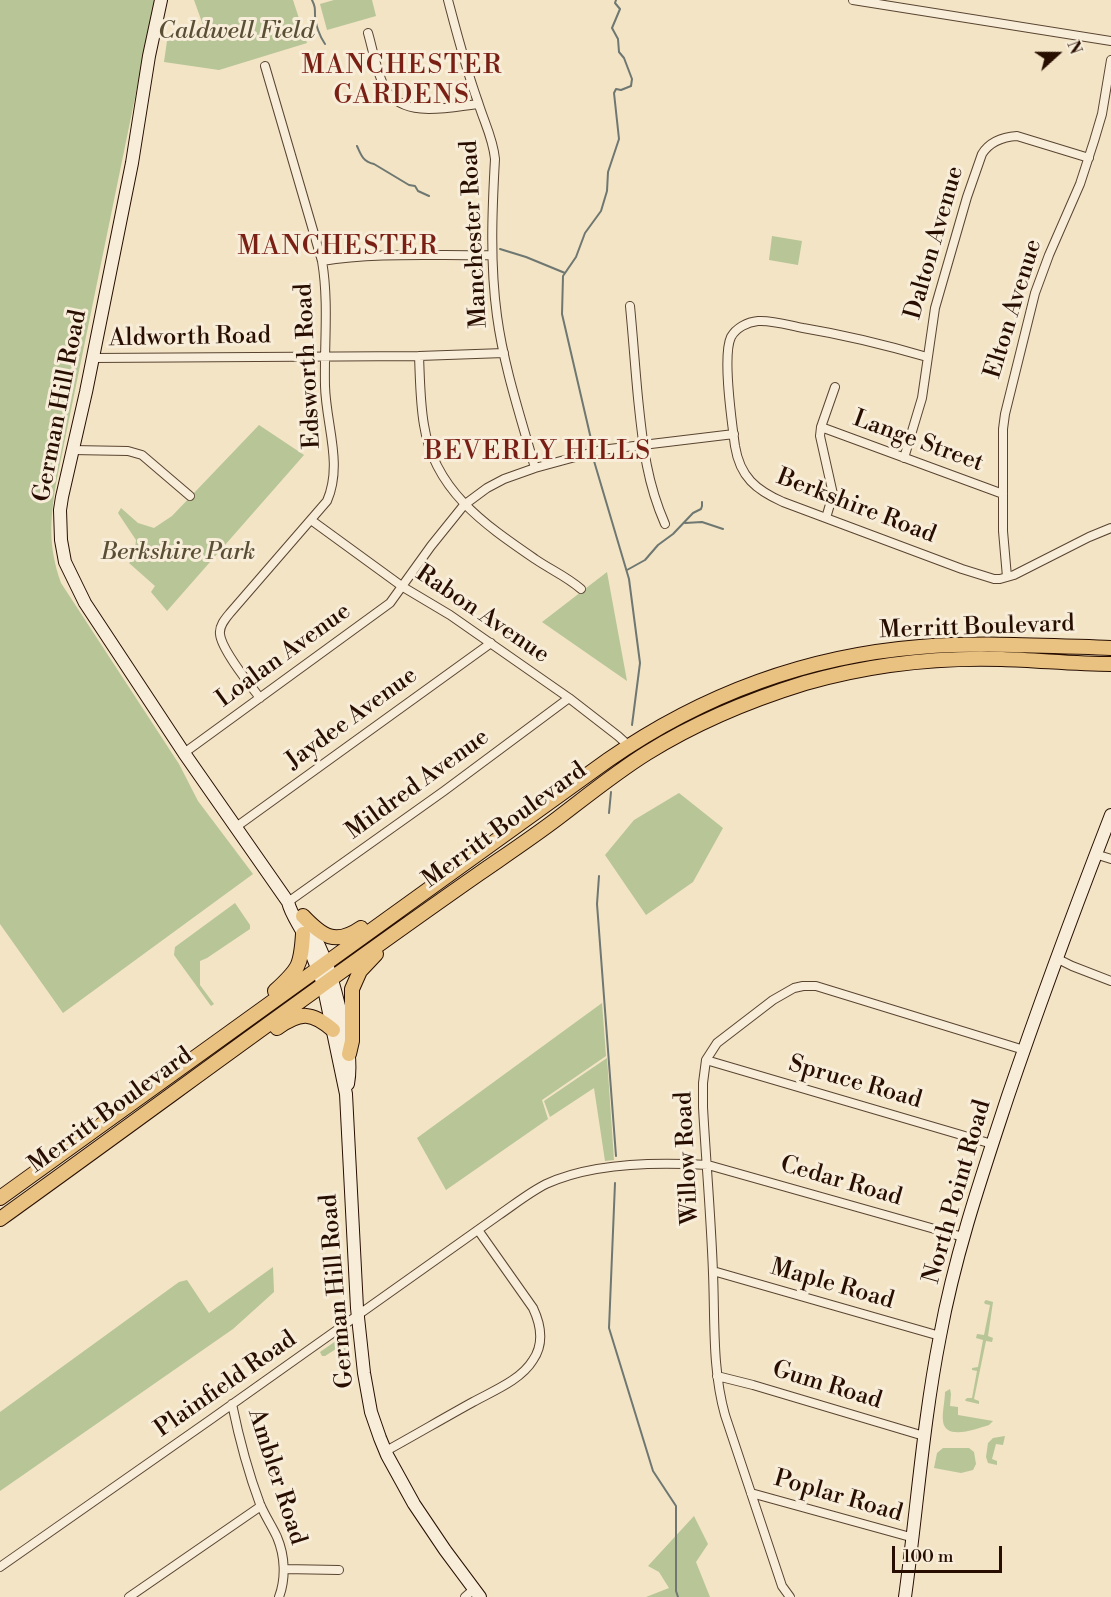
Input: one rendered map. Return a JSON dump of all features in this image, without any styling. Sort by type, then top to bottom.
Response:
[{"type":"main road","name":"Merritt Boulevard","points":[[0,1197],[629,746],[676,718],[722,696],[774,676],[858,655],[944,646],[1111,648]]},
{"type":"main road","name":"Merritt Boulevard","points":[[0,1219],[328,980],[557,819],[603,782],[637,759],[691,729],[742,705],[806,683],[846,673],[908,663],[1004,659],[1107,664]]},
{"type":"main road","points":[[637,759],[638,749],[676,718]]},
{"type":"main road","points":[[603,782],[606,775],[629,758],[629,746]]},
{"type":"main road","points":[[303,916],[318,932],[335,938],[344,937],[354,933],[403,899],[411,902]]},
{"type":"main road","points":[[241,1024],[298,967],[302,958],[303,934]]},
{"type":"main road","points":[[349,1054],[352,1041],[352,989],[360,971],[382,949],[386,940]]},
{"type":"main road","points":[[218,1061],[222,1065],[287,1020],[295,1017],[308,1015],[318,1018],[333,1030]]},
{"type":"street","name":"German Hill Road","points":[[161,0],[149,56],[132,163],[60,510],[61,540],[65,562],[85,603],[184,753],[288,902],[303,934],[322,965]]},
{"type":"street","name":"Manchester Road","points":[[448,0],[478,104],[493,146],[495,159],[491,255],[496,314],[504,353],[535,468]]},
{"type":"street","points":[[853,0],[1111,41]]},
{"type":"street","points":[[916,10],[918,0]]},
{"type":"street","points":[[368,33],[384,84],[392,98],[417,108],[426,109],[478,104]]},
{"type":"street","name":"Elton Avenue","points":[[1007,578],[1003,531],[1005,414],[1029,313],[1042,273],[1089,158],[1102,114],[1111,60]]},
{"type":"street","name":"Edsworth Road","points":[[260,698],[222,642],[220,627],[327,501],[334,477],[325,390],[326,288],[322,261],[265,66]]},
{"type":"street","name":"Dalton Avenue","points":[[904,458],[922,398],[932,321],[939,290],[978,162],[986,148],[994,142],[1017,136],[1089,158]]},
{"type":"street","points":[[322,261],[370,256],[491,255]]},
{"type":"street","points":[[630,306],[643,444],[652,490],[665,524]]},
{"type":"street","name":"Berkshire Road","points":[[927,357],[832,333],[770,322],[749,323],[734,333],[728,350],[736,454],[744,473],[766,495],[987,577],[1007,578]]},
{"type":"street","name":"Aldworth Road","points":[[93,358],[419,356],[504,353]]},
{"type":"street","points":[[419,356],[423,420],[430,450],[435,463],[452,490],[465,505],[514,545],[545,566],[565,576],[581,589]]},
{"type":"street","points":[[826,518],[833,494],[821,442],[821,427],[835,387]]},
{"type":"street","name":"Lange Street","points":[[821,427],[1003,494]]},
{"type":"street","name":"Loalan Avenue","points":[[184,753],[381,611],[390,603],[431,546],[465,505],[494,484],[535,468],[601,450],[734,434]]},
{"type":"street","points":[[72,450],[128,451],[142,454],[190,496]]},
{"type":"street","name":"Rabon Avenue","points":[[311,520],[403,586],[450,615],[569,698],[629,746]]},
{"type":"street","points":[[1007,578],[1111,528]]},
{"type":"street","name":"Jaydee Avenue","points":[[236,827],[491,643]]},
{"type":"street","name":"Mildred Avenue","points":[[288,902],[444,791],[569,698]]},
{"type":"street","name":"North Point Road","points":[[905,1597],[914,1538],[924,1436],[940,1336],[963,1237],[1024,1050],[1111,815]]},
{"type":"street","points":[[1095,854],[1111,859]]},
{"type":"street","name":"German Hill Road","points":[[288,902],[296,907],[303,916],[328,980],[349,1054],[349,1079],[346,1094]]},
{"type":"street","points":[[1058,959],[1111,981]]},
{"type":"street","name":"German Hill Road","points":[[328,980],[333,1030],[346,1094],[357,1316],[368,1396],[376,1427],[386,1451],[414,1504],[473,1594]]},
{"type":"street","name":"Willow Road","points":[[790,1597],[782,1586],[725,1415],[717,1376],[703,1083],[706,1060],[717,1042],[773,1000],[794,988],[810,986],[1024,1050]]},
{"type":"street","name":"Spruce Road","points":[[706,1060],[992,1144]]},
{"type":"street","name":"Plainfield Road","points":[[0,1567],[478,1230],[546,1185],[587,1171],[618,1167],[679,1163],[708,1165]]},
{"type":"street","name":"Cedar Road","points":[[708,1165],[963,1237]]},
{"type":"street","points":[[386,1451],[510,1381],[535,1359],[541,1335],[538,1318],[526,1297],[478,1230]]},
{"type":"street","name":"Maple Road","points":[[713,1271],[940,1336]]},
{"type":"street","name":"Gum Road","points":[[717,1376],[924,1436]]},
{"type":"street","name":"Ambler Road","points":[[232,1404],[261,1506],[278,1539],[283,1556],[284,1569],[279,1597]]},
{"type":"street","name":"Poplar Road","points":[[751,1493],[914,1538]]},
{"type":"street","points":[[129,1597],[261,1506]]},
{"type":"street","points":[[284,1569],[339,1569]]},
{"type":"green space","points":[[0,0],[155,0],[56,483],[52,509],[52,545],[61,583],[179,764],[198,801],[253,874],[63,1013],[0,924]]},
{"type":"green space","name":"Caldwell Field","points":[[194,0],[293,0],[307,43],[219,70],[164,62],[168,34],[199,39],[203,25]]},
{"type":"green space","points":[[334,0],[372,0],[376,16],[327,30],[320,4]]},
{"type":"green space","points":[[772,236],[802,241],[798,265],[769,260]]},
{"type":"green space","name":"Berkshire Park","points":[[259,425],[304,455],[167,611],[151,592],[155,586],[129,563],[134,558],[136,540],[118,513],[121,508],[138,523],[154,528],[172,516]]},
{"type":"green space","points":[[607,572],[627,681],[542,622]]},
{"type":"green space","points":[[679,793],[723,828],[693,882],[646,915],[605,855],[634,820]]},
{"type":"green space","points":[[235,903],[250,925],[250,929],[200,961],[200,985],[214,1004],[211,1006],[174,955],[175,947]]},
{"type":"green space","points":[[602,1003],[606,1056],[542,1100],[548,1119],[446,1190],[417,1138]]},
{"type":"green space","points":[[607,1058],[614,1160],[605,1161],[594,1088],[550,1117],[544,1101]]},
{"type":"green space","points":[[273,1267],[274,1292],[233,1329],[0,1491],[0,1412],[179,1282],[187,1280],[209,1313]]},
{"type":"green space","points":[[986,1300],[993,1302],[988,1336],[993,1338],[992,1342],[986,1341],[974,1399],[979,1401],[979,1404],[965,1400],[972,1398],[977,1371],[972,1368],[978,1367],[983,1340],[976,1338],[977,1334],[984,1335],[990,1305],[985,1304]]},
{"type":"green space","points":[[343,1336],[348,1336],[351,1351],[339,1347],[322,1356],[320,1352]]},
{"type":"green space","points":[[950,1389],[950,1406],[958,1407],[958,1415],[993,1421],[989,1425],[969,1431],[949,1431],[945,1427],[943,1418],[945,1392]]},
{"type":"green space","points":[[1005,1436],[1003,1445],[996,1444],[992,1459],[997,1461],[997,1465],[988,1463],[986,1457],[988,1443],[993,1438]]},
{"type":"green space","points":[[943,1448],[969,1448],[974,1452],[976,1464],[973,1470],[961,1473],[934,1468],[937,1453]]},
{"type":"green space","points":[[694,1516],[708,1544],[696,1562],[710,1597],[646,1597],[669,1588],[659,1572],[648,1566]]},
{"type":"waterway","points":[[312,0],[317,26],[325,44]]},
{"type":"waterway","points":[[591,439],[562,314],[563,276],[576,257],[585,233],[601,211],[607,191],[608,172],[619,139],[614,93],[616,89],[621,90],[631,86],[632,79],[624,58],[619,52],[618,39],[612,28],[620,9],[615,3],[616,0]]},
{"type":"waterway","points":[[357,146],[367,162],[415,186],[418,191],[429,196]]},
{"type":"waterway","points":[[500,249],[565,273]]},
{"type":"waterway","points":[[594,461],[629,579],[640,663],[632,725]]},
{"type":"waterway","points":[[627,570],[645,560],[693,513],[701,509],[702,502]]},
{"type":"waterway","points":[[685,523],[702,522],[723,529]]},
{"type":"waterway","points":[[609,813],[611,792]]},
{"type":"waterway","points":[[599,876],[597,904],[616,1156]]},
{"type":"waterway","points":[[615,1183],[609,1328],[653,1471],[676,1506],[676,1591],[678,1597]]},
{"type":"district","name":"MANCHESTER GARDENS","points":[[402,82]]},
{"type":"district","name":"MANCHESTER","points":[[338,248]]},
{"type":"district","name":"BEVERLY HILLS","points":[[538,453]]}]
